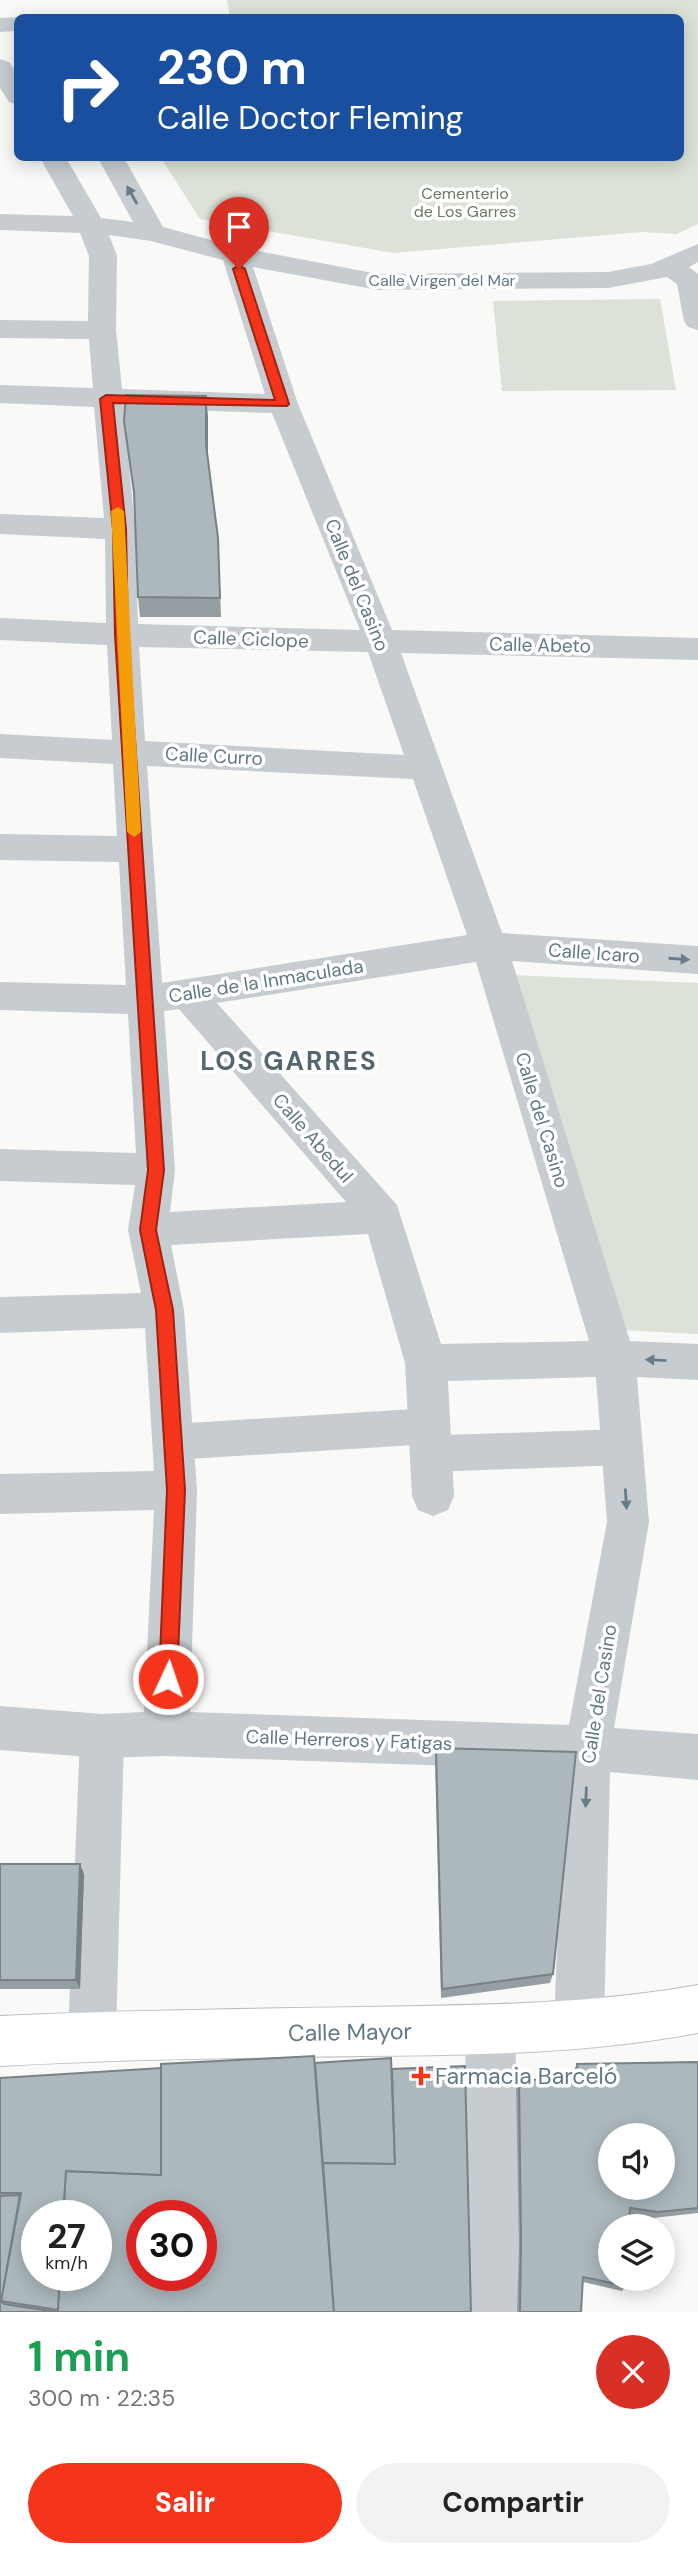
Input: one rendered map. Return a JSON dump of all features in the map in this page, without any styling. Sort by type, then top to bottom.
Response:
[{"type":"main road","name":"Calle Mayor","points":[[0,2041],[92,2036],[490,2029],[579,2024],[698,2009]]},
{"type":"street","points":[[0,66],[14,90]]},
{"type":"street","points":[[55,161],[92,225],[103,256],[102,330],[106,399],[120,529],[122,635],[156,1170],[148,1230],[164,1310],[176,1490],[166,1734]]},
{"type":"street","points":[[113,161],[152,233]]},
{"type":"street","name":"Calle Virgen del Mar","points":[[0,222],[92,225],[152,233],[235,255],[378,282],[608,280],[646,275],[686,276],[698,252]]},
{"type":"street","name":"Calle del Casino","points":[[235,255],[283,404],[381,642],[428,768],[489,946],[615,1358],[628,1522],[588,1748],[579,2024]]},
{"type":"street","points":[[686,276],[698,321]]},
{"type":"street","points":[[0,329],[102,330]]},
{"type":"street","points":[[0,394],[283,404]]},
{"type":"street","points":[[0,524],[120,529]]},
{"type":"street","name":"Calle Ciclope","points":[[0,629],[381,642]]},
{"type":"street","name":"Calle Abeto","points":[[381,642],[698,649]]},
{"type":"street","name":"Calle Curro","points":[[0,746],[428,768]]},
{"type":"street","points":[[0,847],[135,849]]},
{"type":"street","name":"Calle Icaro","points":[[489,946],[698,960]]},
{"type":"street","name":"Calle de la Inmaculada","points":[[0,996],[145,1000],[489,946]]},
{"type":"street","name":"Calle Abedul","points":[[188,995],[383,1217],[426,1363],[433,1496]]},
{"type":"street","points":[[0,1165],[156,1170]]},
{"type":"street","points":[[148,1230],[383,1217]]},
{"type":"street","points":[[0,1315],[164,1310]]},
{"type":"street","points":[[426,1363],[615,1358],[698,1362]]},
{"type":"street","points":[[173,1442],[430,1440],[622,1447]]},
{"type":"street","points":[[0,1494],[176,1490]]},
{"type":"street","name":"Calle Herreros y Fatigas","points":[[0,1728],[102,1736],[166,1734],[588,1748],[698,1757]]},
{"type":"street","points":[[92,2036],[102,1736]]},
{"type":"street","points":[[490,2029],[496,2312]]},
{"type":"green space","name":"Cementerio de Los Garres","points":[[227,0],[698,0],[698,224],[677,234],[642,232],[393,253],[200,219],[163,161],[684,161],[684,14],[229,14]]},
{"type":"green space","points":[[660,299],[676,390],[502,391],[493,301]]},
{"type":"green space","points":[[511,975],[698,983],[698,1334],[620,1330]]},
{"type":"building","points":[[126,395],[206,396],[206,445],[218,538],[220,598],[138,597],[134,492],[124,421]]},
{"type":"building","points":[[436,1748],[576,1752],[553,1974],[442,1989]]},
{"type":"building","points":[[0,1864],[80,1864],[76,1980],[0,1980]]},
{"type":"building","points":[[314,2056],[334,2312],[57,2312],[59,2291],[112,2291],[112,2200],[64,2200],[66,2171],[161,2175],[161,2064]]},
{"type":"building","points":[[391,2058],[395,2164],[323,2163],[323,2166],[315,2063]]},
{"type":"building","points":[[698,2062],[698,2208],[658,2212],[630,2208],[630,2214],[598,2214],[598,2280],[583,2277],[581,2312],[520,2312],[519,2078],[579,2084],[577,2064]]},
{"type":"building","points":[[465,2066],[471,2312],[334,2312],[323,2163],[395,2164],[392,2069]]},
{"type":"building","points":[[161,2068],[161,2175],[66,2171],[64,2200],[21,2200],[21,2291],[59,2291],[58,2310],[1,2301],[21,2193],[0,2193],[0,2078]]},
{"type":"building","points":[[20,2195],[1,2301],[4,2304],[57,2312],[0,2312],[0,2196]]},
{"type":"slow traffic","points":[[118,511],[122,635],[134,832]]},
{"type":"place","name":"Farmacia Barceló","points":[[421,2076]]},
{"type":"district","name":"LOS GARRES","points":[[289,1061]]},
{"type":"route","points":[[168,1679],[176,1490],[164,1310],[148,1230],[156,1170],[122,635],[120,529],[106,399],[283,404],[239,269]]}]
